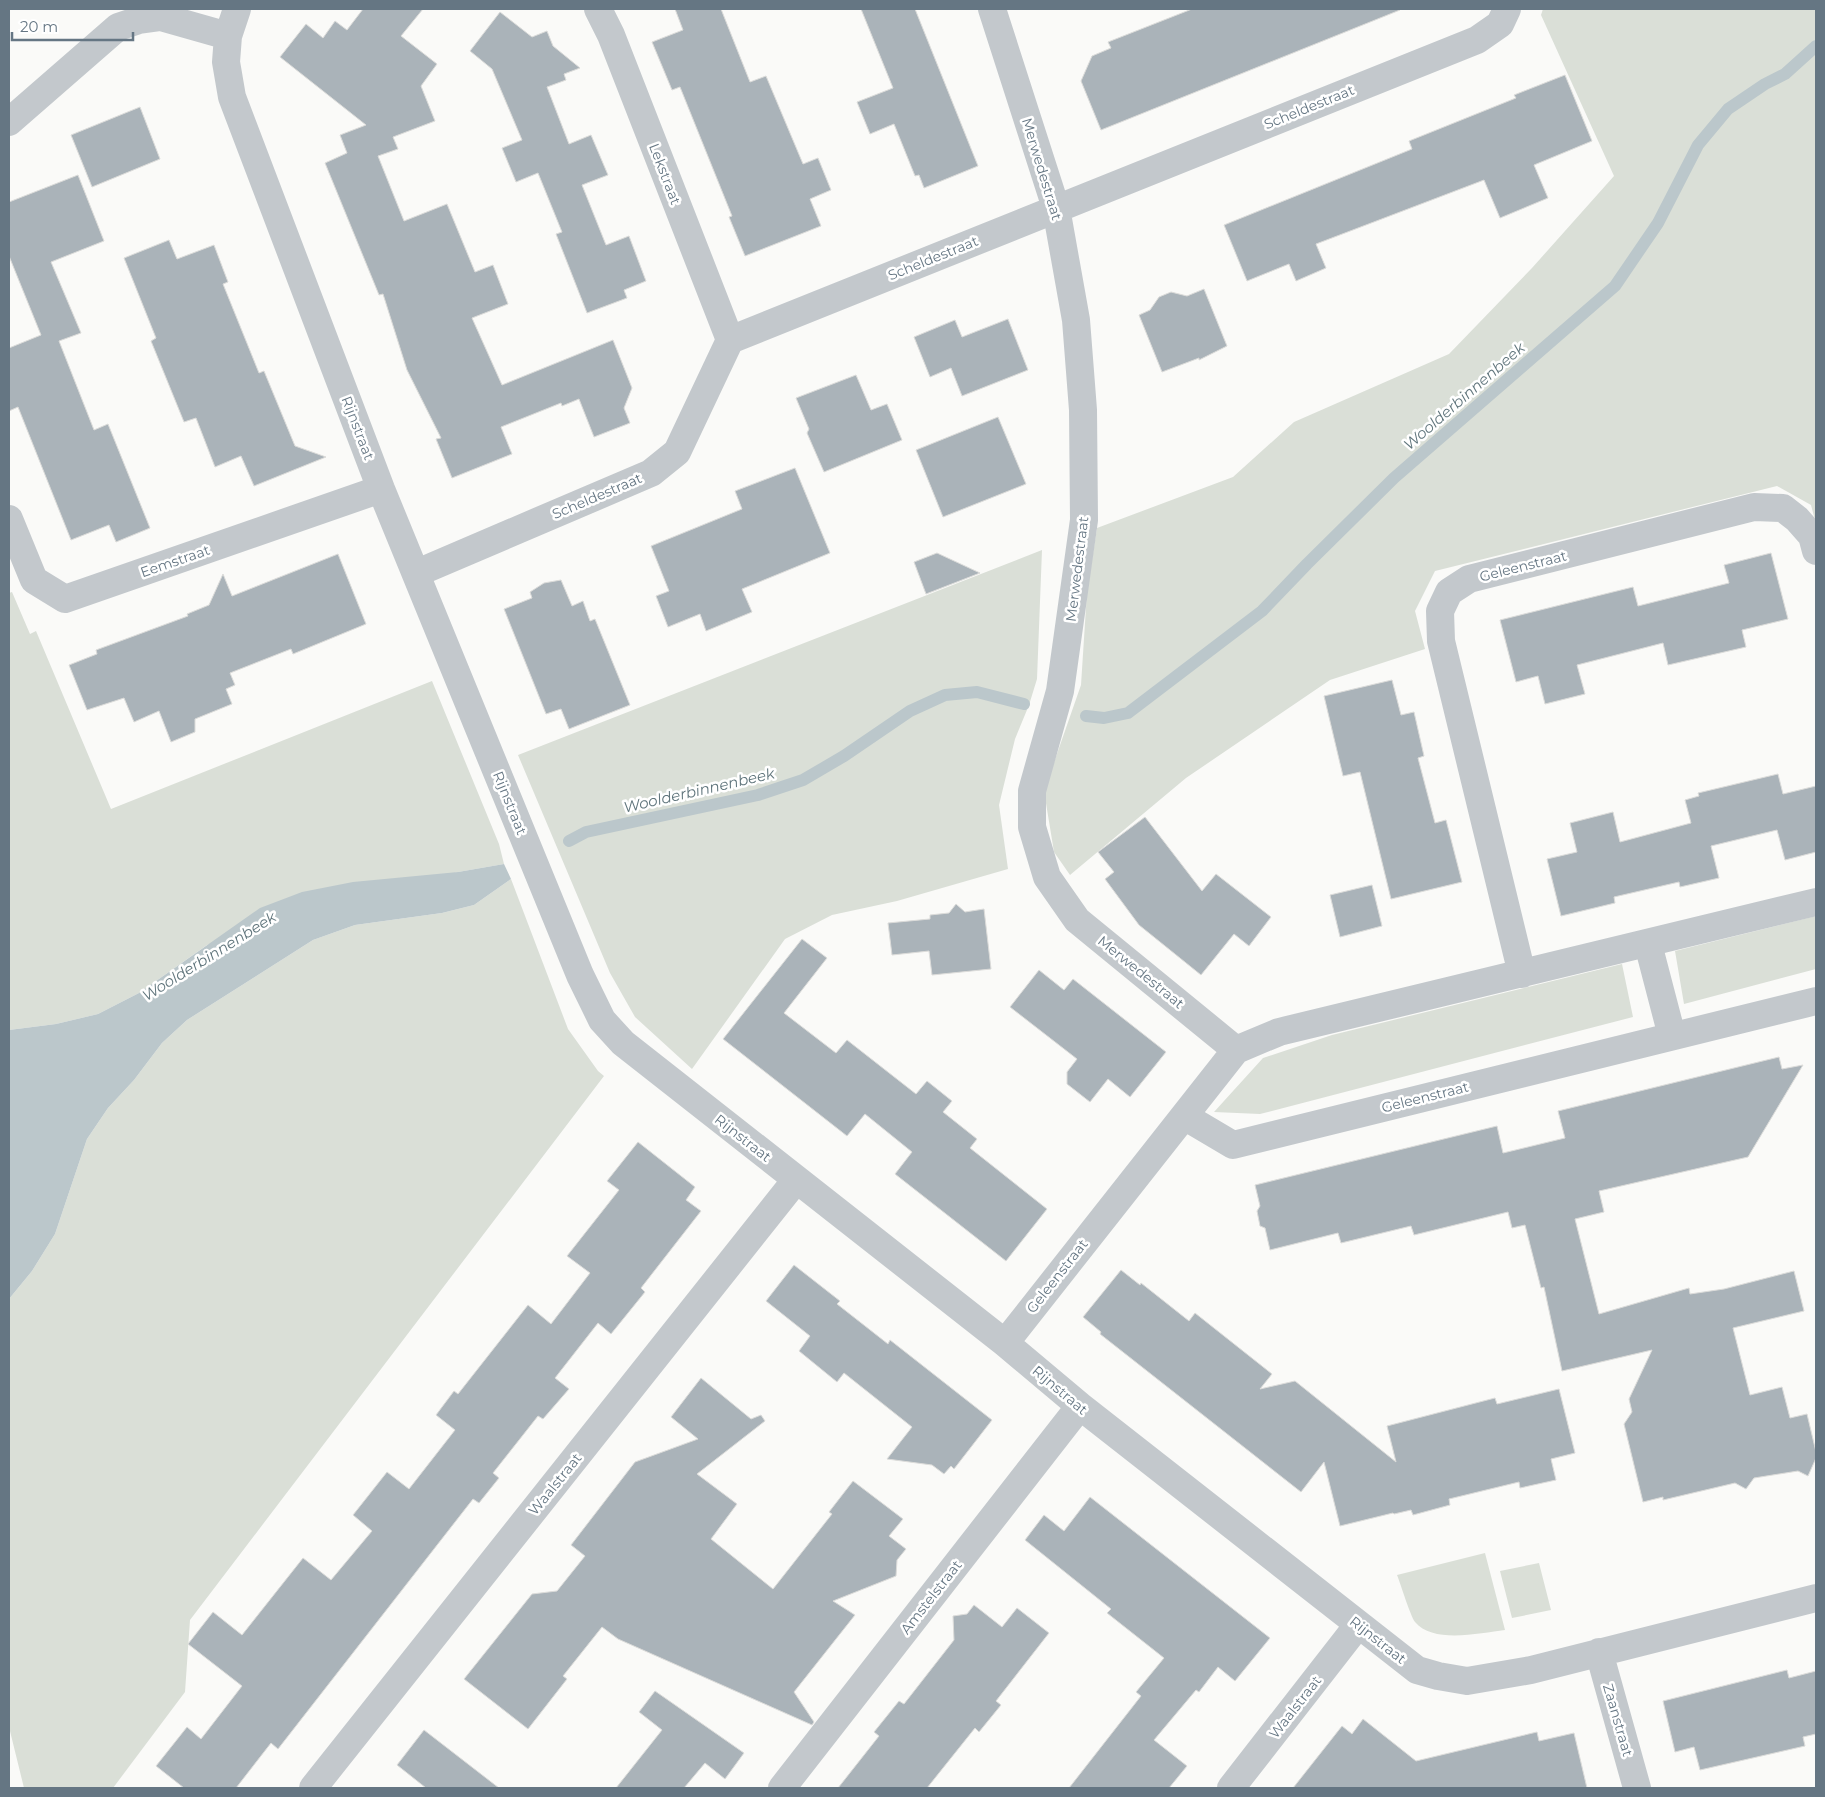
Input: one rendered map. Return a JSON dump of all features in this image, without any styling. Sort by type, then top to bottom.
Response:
[{"type":"street","name":"Rijnstraat","points":[[237,9],[228,36],[226,62],[232,97],[381,489],[580,975],[602,1020],[623,1043],[1005,1342],[1080,1406],[1417,1670],[1467,1681],[1531,1670],[1816,1598]]},
{"type":"street","name":"Lekstraat","points":[[598,9],[618,53],[730,340]]},
{"type":"street","name":"Merwedestraat","points":[[992,9],[1056,208],[1076,320],[1083,410],[1084,520],[1060,691],[1032,791],[1032,828],[1047,877],[1077,920],[1236,1050]]},
{"type":"street","name":"Scheldestraat","points":[[417,573],[651,473],[677,452],[730,340],[1476,40],[1500,24],[1507,9]]},
{"type":"street","points":[[9,122],[118,27],[139,20],[161,17],[228,36]]},
{"type":"street","name":"Eemstraat","points":[[9,519],[34,580],[65,599],[381,489]]},
{"type":"street","name":"Geleenstraat","points":[[1522,974],[1441,641],[1440,611],[1449,592],[1469,579],[1754,507],[1783,508],[1796,518],[1812,536],[1816,551]]},
{"type":"street","name":"Geleenstraat","points":[[1005,1342],[1236,1050],[1279,1032],[1816,902]]},
{"type":"street","points":[[1648,944],[1672,1036]]},
{"type":"street","name":"Geleenstraat","points":[[1184,1116],[1233,1145],[1816,1001]]},
{"type":"street","name":"Waalstraat","points":[[312,1788],[796,1180]]},
{"type":"street","name":"Amstelstraat","points":[[782,1788],[1080,1406]]},
{"type":"street","name":"Waalstraat","points":[[1231,1788],[1358,1625]]},
{"type":"street","name":"Zaanstraat","points":[[1599,1652],[1638,1788]]},
{"type":"shaded area","points":[[1543,9],[1816,9],[1816,524],[1811,505],[1777,486],[1435,571],[1415,611],[1425,649],[1330,680],[1186,778],[1070,875],[1054,852],[1044,791],[1081,685],[1087,592],[1097,528],[1233,477],[1294,422],[1449,354],[1532,268],[1614,176],[1541,15]]},
{"type":"shaded area","points":[[1042,550],[1037,679],[1015,739],[999,805],[1008,869],[897,901],[832,915],[785,939],[692,1069],[635,1017],[610,973],[518,755]]},
{"type":"shaded area","points":[[12,592],[30,634],[36,631],[111,809],[432,681],[499,844],[504,864],[458,872],[207,945],[139,993],[98,1014],[56,1024],[9,1030],[9,593]]},
{"type":"shaded area","points":[[511,879],[568,1029],[598,1071],[604,1076],[190,1620],[185,1692],[113,1788],[24,1788],[9,1727],[9,1299],[32,1271],[55,1234],[87,1139],[108,1108],[134,1080],[162,1043],[187,1020],[313,940],[355,925],[442,913],[474,905]]},
{"type":"shaded area","points":[[1816,916],[1816,969],[1684,1004],[1675,951]]},
{"type":"shaded area","points":[[1622,964],[1633,1017],[1260,1114],[1214,1112],[1263,1058],[1332,1035]]},
{"type":"shaded area","points":[[1485,1553],[1505,1630],[1470,1635],[1445,1635],[1423,1629],[1415,1622],[1397,1575]]},
{"type":"shaded area","points":[[1539,1563],[1551,1610],[1512,1618],[1500,1571]]},
{"type":"water","points":[[504,864],[511,879],[474,905],[442,913],[355,925],[313,940],[187,1020],[162,1043],[134,1080],[108,1108],[87,1139],[55,1234],[32,1271],[9,1299],[9,1030],[56,1024],[98,1014],[139,993],[260,908],[302,892],[353,882],[458,872]]},
{"type":"building","points":[[363,9],[423,9],[401,36],[437,64],[421,86],[435,121],[393,137],[398,149],[378,156],[404,221],[447,204],[475,272],[493,265],[508,304],[472,318],[502,385],[613,340],[632,388],[624,408],[630,423],[594,437],[579,399],[562,406],[561,403],[501,427],[512,454],[452,478],[436,439],[441,438],[407,370],[383,294],[379,295],[325,163],[347,153],[340,135],[366,125],[280,57],[306,24],[323,38],[335,21],[347,30]]},
{"type":"building","points":[[675,9],[721,9],[750,82],[766,76],[803,164],[818,158],[831,190],[810,199],[821,226],[745,256],[729,217],[732,216],[680,87],[672,90],[652,42],[683,30]]},
{"type":"building","points":[[861,9],[915,9],[978,166],[924,188],[919,175],[915,176],[894,124],[870,134],[857,102],[893,88]]},
{"type":"building","points":[[1192,9],[1400,10],[1101,130],[1081,81],[1092,56],[1111,48],[1108,42]]},
{"type":"building","points":[[500,12],[532,37],[547,31],[553,46],[580,68],[564,74],[566,80],[547,87],[569,144],[591,135],[608,175],[582,185],[606,245],[629,236],[646,281],[624,290],[627,298],[587,313],[556,234],[562,232],[538,173],[516,182],[502,148],[522,140],[492,69],[470,51]]},
{"type":"building","points":[[1565,75],[1592,141],[1534,165],[1548,198],[1500,218],[1484,180],[1316,244],[1326,268],[1296,281],[1289,264],[1247,281],[1224,225],[1412,149],[1409,141],[1516,98],[1514,95]]},
{"type":"building","points":[[140,107],[160,159],[92,187],[71,135]]},
{"type":"building","points":[[78,175],[104,241],[51,262],[81,333],[59,341],[94,430],[108,424],[150,528],[116,542],[109,525],[71,540],[18,407],[9,411],[9,348],[41,335],[9,256],[9,202]]},
{"type":"building","points":[[169,240],[177,259],[214,245],[228,282],[223,284],[259,373],[264,371],[295,446],[326,457],[254,486],[241,456],[215,467],[196,418],[184,422],[151,341],[156,338],[124,258]]},
{"type":"building","points":[[1204,289],[1227,346],[1199,360],[1199,358],[1162,372],[1139,315],[1150,310],[1159,297],[1171,292],[1187,296]]},
{"type":"building","points":[[1008,319],[1028,370],[962,396],[951,368],[930,377],[914,337],[955,320],[962,337]]},
{"type":"building","points":[[856,375],[871,410],[887,404],[902,440],[824,472],[807,433],[809,429],[796,398]]},
{"type":"building","points":[[998,417],[1026,484],[943,517],[916,450]]},
{"type":"building","points":[[795,468],[830,553],[742,589],[752,612],[706,631],[700,614],[668,627],[656,596],[669,591],[651,546],[742,509],[735,491]]},
{"type":"building","points":[[937,553],[980,573],[926,594],[914,562]]},
{"type":"building","points":[[1771,553],[1788,619],[1742,630],[1746,647],[1668,665],[1663,643],[1577,665],[1585,694],[1545,704],[1538,676],[1516,682],[1500,620],[1633,587],[1638,606],[1729,583],[1724,565]]},
{"type":"building","points":[[338,554],[366,624],[293,654],[291,649],[230,673],[235,685],[226,689],[232,704],[195,719],[195,732],[171,742],[159,711],[134,722],[124,698],[87,710],[69,665],[97,654],[96,650],[188,616],[187,614],[209,605],[223,574],[232,596]]},
{"type":"building","points":[[561,580],[572,606],[583,601],[590,621],[595,619],[630,705],[569,729],[561,709],[546,714],[504,609],[532,598],[530,592],[544,583]]},
{"type":"building","points":[[1392,680],[1401,715],[1414,712],[1424,756],[1418,758],[1435,823],[1446,820],[1462,882],[1391,899],[1360,772],[1343,776],[1324,696]]},
{"type":"building","points":[[1778,774],[1783,794],[1816,786],[1816,852],[1785,860],[1777,830],[1711,846],[1719,878],[1680,887],[1679,882],[1614,897],[1615,903],[1561,916],[1547,859],[1577,852],[1570,823],[1613,812],[1620,842],[1691,823],[1685,800],[1699,796],[1698,793]]},
{"type":"building","points":[[1145,817],[1202,891],[1216,874],[1271,917],[1249,946],[1234,934],[1201,975],[1139,925],[1105,879],[1114,872],[1098,852]]},
{"type":"building","points":[[1372,885],[1382,926],[1340,937],[1330,895]]},
{"type":"building","points":[[956,904],[965,912],[984,909],[991,969],[932,975],[929,951],[892,955],[888,923],[930,919],[930,915],[949,913]]},
{"type":"building","points":[[802,939],[827,958],[784,1013],[836,1053],[847,1040],[916,1094],[927,1081],[952,1101],[943,1112],[977,1139],[970,1148],[1047,1209],[1006,1261],[895,1174],[912,1152],[865,1114],[847,1136],[723,1039]]},
{"type":"building","points":[[1039,970],[1064,990],[1073,979],[1166,1052],[1130,1097],[1108,1079],[1090,1102],[1067,1084],[1067,1072],[1077,1059],[1010,1007]]},
{"type":"building","points":[[1779,1057],[1782,1069],[1803,1065],[1748,1157],[1599,1191],[1604,1212],[1575,1219],[1599,1314],[1689,1288],[1690,1294],[1724,1289],[1794,1271],[1804,1311],[1733,1328],[1750,1395],[1782,1387],[1790,1418],[1807,1414],[1816,1452],[1816,1458],[1808,1476],[1798,1471],[1754,1478],[1746,1489],[1735,1483],[1663,1500],[1663,1497],[1643,1502],[1624,1424],[1632,1412],[1629,1399],[1652,1350],[1562,1371],[1544,1287],[1541,1288],[1525,1225],[1512,1228],[1508,1212],[1414,1235],[1411,1226],[1341,1243],[1338,1233],[1270,1250],[1265,1228],[1260,1226],[1257,1211],[1260,1206],[1255,1185],[1497,1126],[1503,1153],[1565,1138],[1558,1111]]},
{"type":"building","points":[[638,1142],[695,1187],[686,1200],[701,1211],[641,1288],[645,1292],[611,1334],[598,1323],[555,1378],[569,1389],[543,1419],[538,1416],[493,1473],[499,1478],[479,1503],[473,1499],[278,1749],[271,1743],[236,1788],[184,1788],[156,1766],[187,1727],[201,1739],[242,1686],[188,1644],[213,1612],[242,1635],[303,1558],[331,1580],[372,1531],[353,1515],[387,1472],[409,1489],[455,1430],[436,1415],[454,1391],[458,1394],[528,1305],[551,1324],[590,1273],[567,1256],[619,1190],[607,1181]]},
{"type":"building","points":[[794,1265],[840,1301],[837,1304],[888,1344],[890,1340],[992,1420],[954,1469],[951,1466],[944,1474],[932,1465],[887,1459],[912,1427],[844,1373],[837,1382],[799,1351],[810,1336],[766,1301]]},
{"type":"building","points":[[1121,1270],[1140,1285],[1141,1283],[1189,1321],[1195,1313],[1272,1374],[1260,1389],[1295,1381],[1396,1462],[1387,1426],[1495,1398],[1497,1404],[1559,1389],[1575,1453],[1551,1459],[1556,1480],[1520,1488],[1519,1482],[1449,1499],[1450,1505],[1413,1515],[1411,1510],[1340,1526],[1324,1462],[1301,1492],[1100,1334],[1101,1332],[1083,1317]]},
{"type":"building","points":[[701,1378],[751,1419],[761,1415],[765,1421],[697,1474],[737,1504],[711,1539],[773,1589],[832,1514],[829,1512],[853,1481],[903,1519],[889,1536],[906,1549],[897,1560],[896,1576],[833,1601],[855,1615],[794,1692],[814,1722],[812,1725],[618,1639],[602,1627],[563,1676],[567,1679],[528,1729],[464,1679],[532,1594],[557,1591],[585,1556],[571,1545],[635,1462],[698,1439],[671,1417]]},
{"type":"building","points":[[1090,1497],[1270,1638],[1235,1681],[1218,1667],[1199,1692],[1196,1690],[1154,1740],[1187,1766],[1169,1788],[1069,1788],[1141,1696],[1136,1692],[1164,1658],[1107,1613],[1111,1609],[1025,1540],[1044,1515],[1064,1531]]},
{"type":"building","points":[[974,1605],[1002,1627],[1017,1608],[1049,1633],[996,1701],[1001,1705],[979,1732],[975,1728],[927,1788],[838,1788],[879,1736],[874,1732],[899,1701],[904,1704],[954,1640],[953,1616],[967,1614]]},
{"type":"building","points":[[1787,1670],[1789,1678],[1816,1671],[1816,1734],[1803,1737],[1805,1746],[1700,1770],[1694,1747],[1675,1752],[1663,1701]]},
{"type":"building","points":[[655,1691],[744,1753],[725,1779],[705,1763],[684,1788],[616,1788],[662,1730],[639,1712]]},
{"type":"building","points":[[1363,1719],[1416,1761],[1537,1732],[1539,1741],[1574,1733],[1587,1788],[1293,1788],[1342,1726],[1352,1734]]},
{"type":"building","points":[[424,1730],[499,1788],[426,1788],[397,1765]]},
{"type":"waterway","name":"Woolderbinnenbeek","points":[[1086,716],[1104,718],[1128,713],[1262,611],[1394,478],[1615,286],[1658,223],[1698,145],[1728,109],[1765,84],[1785,74],[1816,46]]},
{"type":"waterway","name":"Woolderbinnenbeek","points":[[569,841],[586,832],[758,795],[803,780],[844,756],[910,711],[945,695],[977,692],[1024,704]]}]
